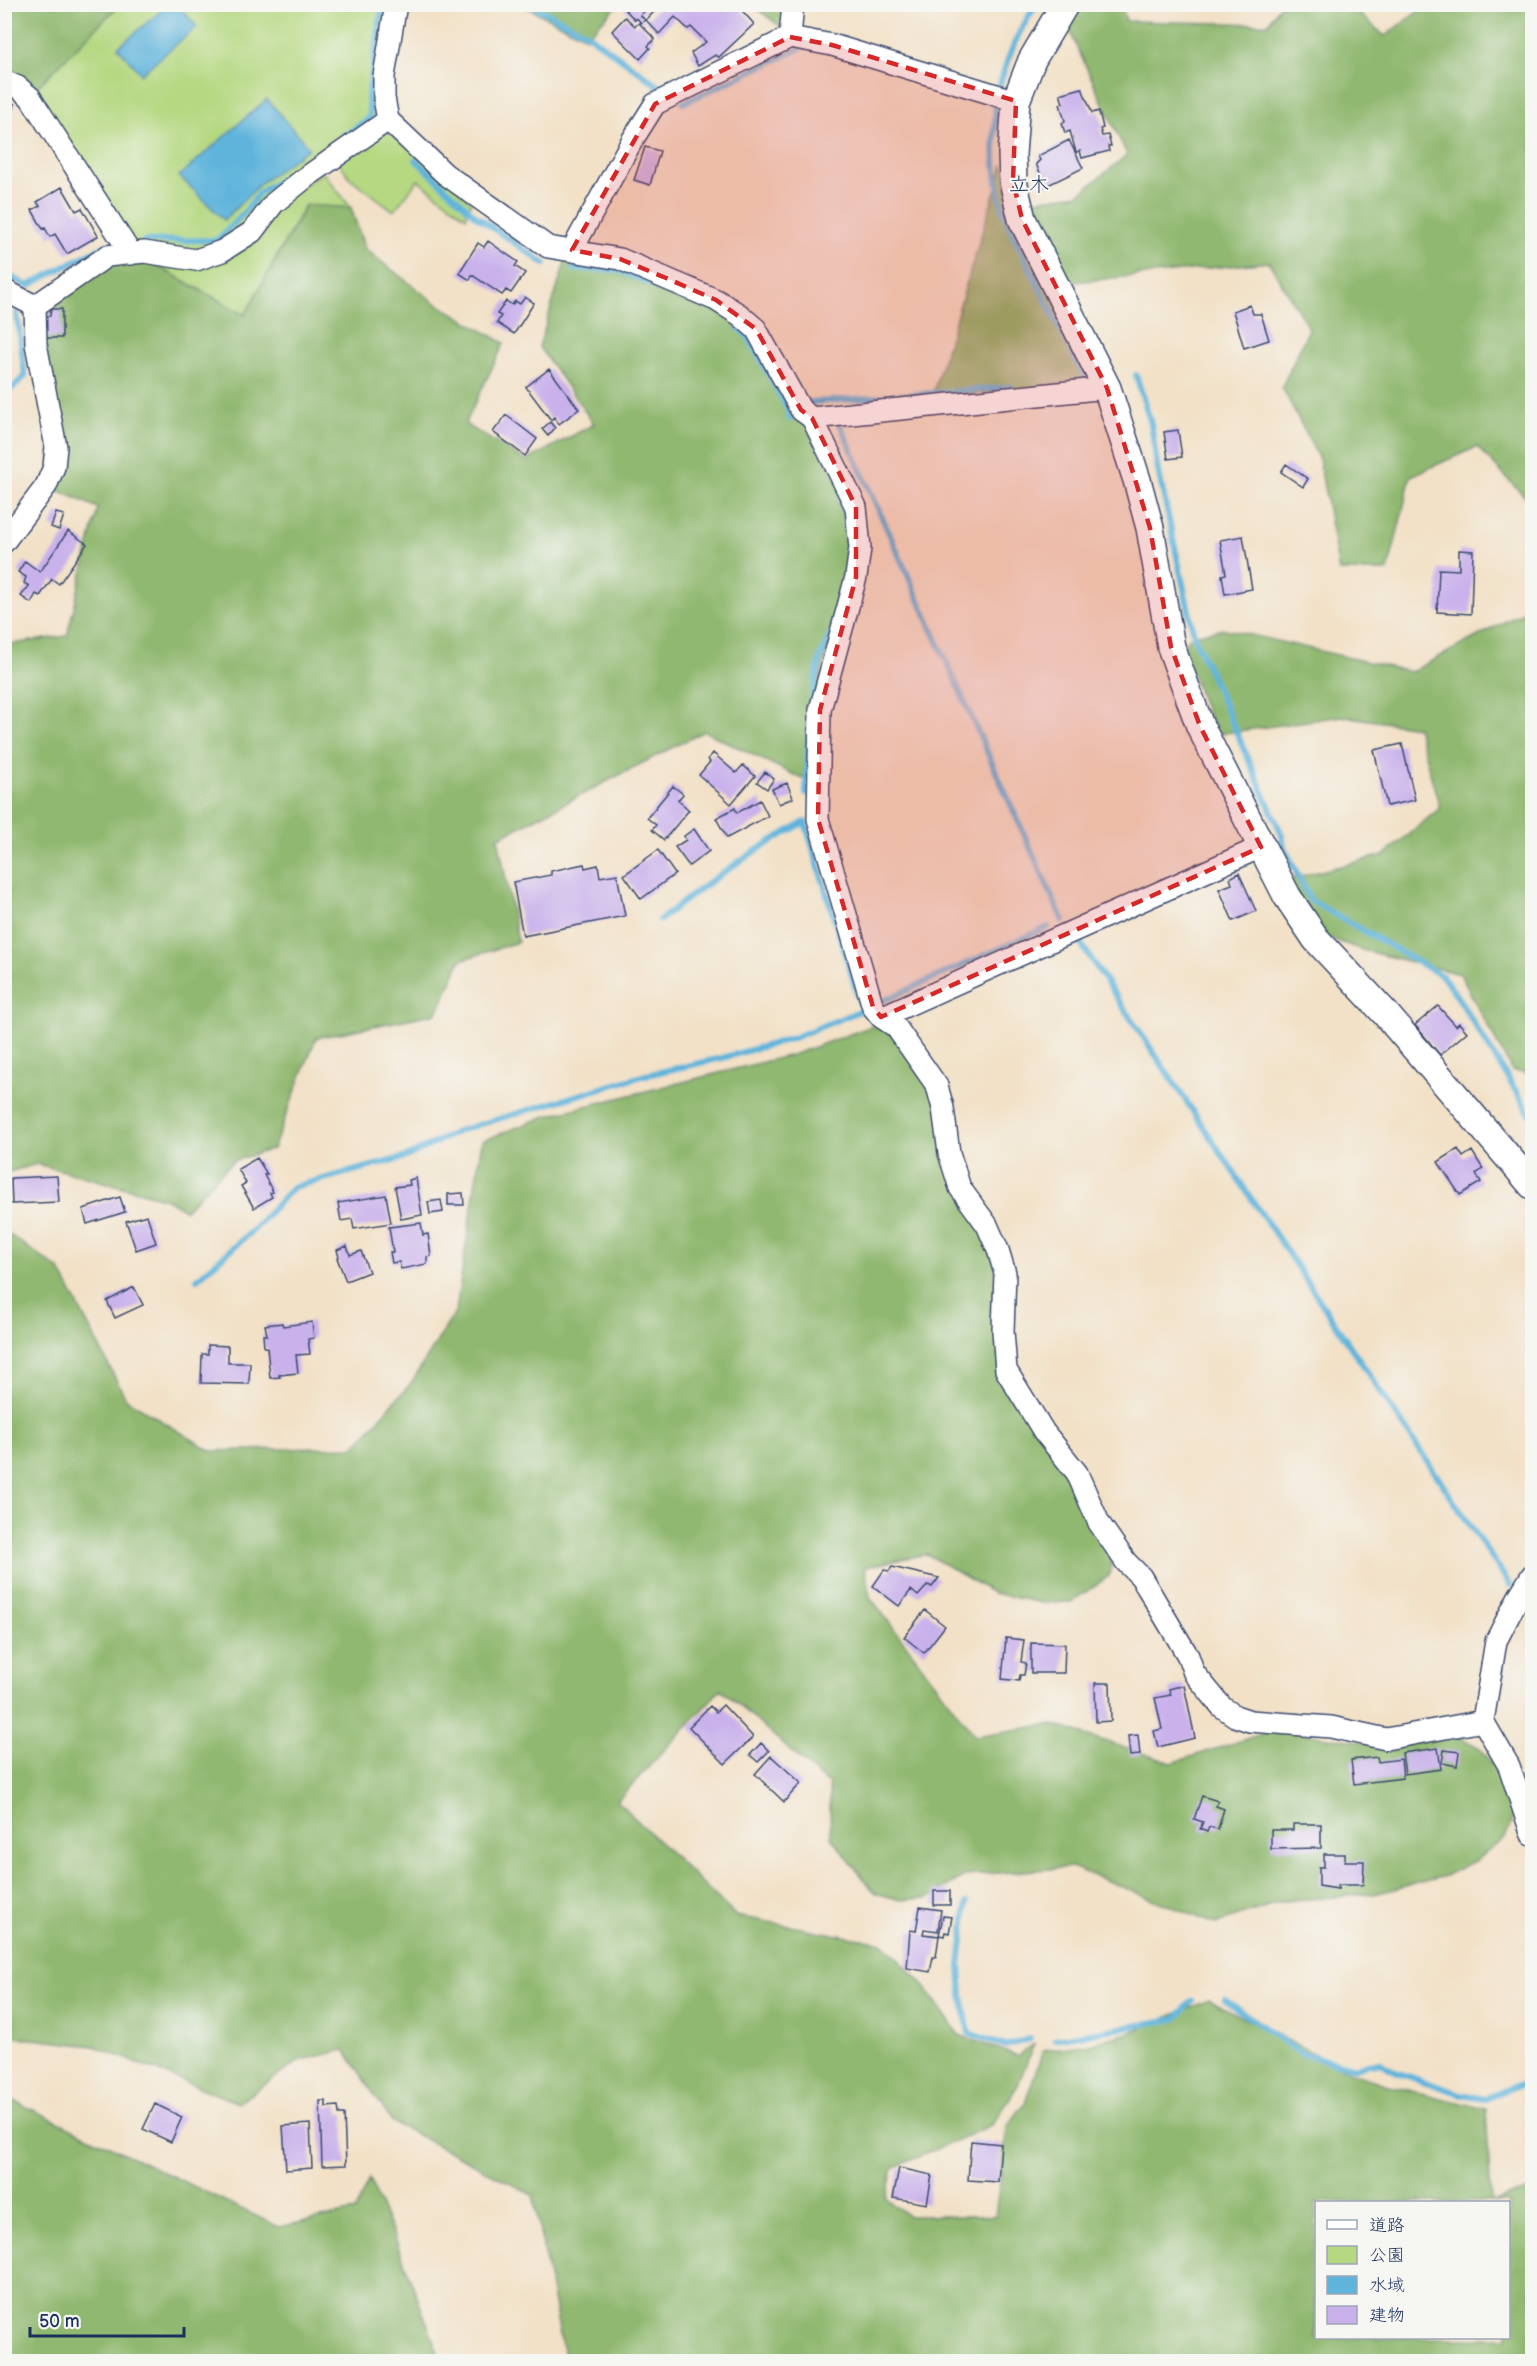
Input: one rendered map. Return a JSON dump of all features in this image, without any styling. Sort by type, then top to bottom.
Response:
[{"type":"street","points":[[396,4],[384,76],[384,98],[388,120],[445,174],[548,247],[620,259],[716,300],[740,315],[756,329],[803,408],[856,507],[860,548],[856,577],[820,710],[818,819],[873,1007],[881,1017],[896,1027],[937,1086],[943,1108],[949,1153],[960,1188],[987,1225],[998,1250],[1005,1273],[1003,1331],[1006,1370],[1044,1432],[1077,1473],[1099,1523],[1126,1562],[1141,1577],[1188,1656],[1194,1673],[1222,1707],[1236,1716],[1250,1721],[1331,1727],[1386,1739],[1483,1721]]},
{"type":"street","points":[[790,37],[793,4]]},
{"type":"street","points":[[1065,4],[1032,60],[1016,100],[1012,154],[1013,181],[1022,219],[1107,388],[1150,528],[1171,647],[1200,726],[1287,896],[1316,939],[1384,1012],[1533,1185]]},
{"type":"street","points":[[572,250],[633,139],[655,104],[790,37],[832,45],[1016,100]]},
{"type":"street","points":[[4,81],[18,87],[30,97],[131,254]]},
{"type":"street","points":[[35,306],[107,256],[144,252],[196,260],[222,251],[252,232],[274,203],[305,178],[388,120]]},
{"type":"street","points":[[4,290],[35,306]]},
{"type":"street","points":[[4,542],[46,486],[54,467],[56,447],[36,344],[35,306]]},
{"type":"street","points":[[803,408],[1107,388]]},
{"type":"street","points":[[881,1017],[1261,847]]},
{"type":"street","points":[[1533,1575],[1519,1596],[1496,1641],[1483,1721],[1509,1766],[1533,1835]]},
{"type":"highlighted area","points":[[790,37],[832,45],[1016,101],[1013,181],[1022,219],[1107,388],[1150,528],[1171,647],[1200,726],[1261,847],[881,1017],[873,1007],[818,819],[820,710],[856,577],[856,507],[812,418],[801,410],[756,329],[716,300],[666,278],[620,259],[572,250],[655,104]]},
{"type":"green space","points":[[4,5],[119,5],[32,92],[5,79]]},
{"type":"green space","points":[[119,5],[389,5],[380,117],[240,233],[201,252],[131,246],[32,92]]},
{"type":"green space","points":[[522,5],[618,5],[586,37]]},
{"type":"green space","points":[[752,5],[790,5],[785,30]]},
{"type":"green space","points":[[1077,5],[1122,5],[1126,21],[1268,24],[1280,5],[1349,5],[1385,36],[1427,5],[1532,5],[1532,504],[1477,447],[1411,476],[1388,571],[1339,571],[1319,459],[1282,387],[1309,329],[1269,262],[1065,283],[1026,201],[1079,194],[1127,155],[1065,21]]},
{"type":"green space","points":[[397,131],[471,202],[466,217],[418,180],[394,211],[350,178],[339,162],[383,133]]},
{"type":"green space","points":[[1003,165],[1095,380],[931,399]]},
{"type":"green space","points":[[323,172],[351,208],[305,205],[245,315],[150,262],[189,264]]},
{"type":"green space","points":[[306,205],[351,208],[365,249],[434,302],[504,343],[465,424],[526,461],[594,424],[539,347],[567,256],[619,263],[719,309],[751,330],[814,435],[845,495],[853,548],[813,707],[807,781],[704,731],[498,838],[518,942],[461,960],[437,1013],[316,1038],[273,1149],[233,1161],[185,1210],[167,1199],[37,1164],[5,1173],[5,645],[67,636],[98,508],[53,488],[38,317],[118,257],[150,262],[245,315]]},
{"type":"green space","points":[[1532,599],[1532,1074],[1512,1071],[1460,974],[1362,950],[1321,935],[1286,880],[1384,855],[1440,808],[1417,727],[1342,716],[1219,734],[1206,712],[1182,647],[1192,635],[1225,629],[1411,672],[1527,610]]},
{"type":"green space","points":[[872,1026],[888,1030],[932,1091],[996,1268],[1002,1370],[1114,1552],[1109,1576],[1071,1602],[1042,1603],[993,1593],[927,1554],[865,1567],[870,1597],[975,1736],[1052,1724],[1172,1763],[1274,1730],[1396,1746],[1451,1732],[1480,1748],[1507,1782],[1515,1812],[1505,1838],[1476,1860],[1445,1876],[1374,1894],[1283,1901],[1215,1924],[1072,1867],[964,1876],[928,1898],[901,1900],[875,1893],[831,1837],[829,1785],[721,1689],[617,1801],[736,1916],[882,1943],[923,1984],[959,2035],[1018,2056],[1034,2044],[1018,2085],[992,2125],[893,2168],[886,2199],[909,2216],[995,2216],[1007,2127],[1025,2103],[1043,2050],[1086,2045],[1126,2034],[1209,2000],[1350,2072],[1384,2084],[1486,2109],[1491,2201],[1315,2201],[1315,2339],[1510,2339],[1510,2201],[1495,2201],[1532,2189],[1532,2361],[565,2361],[533,2195],[392,2122],[345,2050],[301,2060],[238,2103],[94,2046],[5,2036],[4,1231],[60,1270],[126,1399],[211,1451],[354,1447],[411,1383],[456,1311],[482,1141],[546,1116],[795,1054]]},
{"type":"green space","points":[[4,2096],[279,2227],[355,2211],[369,2179],[397,2243],[441,2361],[5,2361]]},
{"type":"water","points":[[168,5],[178,5],[197,27],[141,74],[118,47]]},
{"type":"water","points":[[267,99],[309,148],[262,182],[224,220],[179,176]]},
{"type":"building","points":[[641,4],[646,10],[640,15],[645,20],[641,23],[637,18],[635,20],[622,6]]},
{"type":"building","points":[[662,4],[669,7],[671,4],[736,4],[754,24],[719,57],[715,55],[698,66],[691,53],[706,42],[691,27],[688,29],[675,17],[659,34],[646,20]]},
{"type":"building","points":[[625,17],[635,26],[639,23],[655,39],[640,59],[612,31]]},
{"type":"building","points":[[1082,88],[1092,113],[1099,111],[1103,128],[1100,129],[1102,136],[1108,135],[1111,146],[1108,146],[1109,151],[1082,158],[1080,151],[1076,152],[1070,131],[1065,133],[1062,123],[1065,121],[1060,104],[1063,103],[1060,94]]},
{"type":"building","points":[[5,99],[15,104],[5,125]]},
{"type":"building","points":[[1069,140],[1083,168],[1046,186],[1036,164],[1040,160],[1038,156]]},
{"type":"building","points":[[645,147],[660,151],[650,185],[634,180]]},
{"type":"building","points":[[62,187],[76,211],[82,208],[98,236],[67,254],[55,234],[50,237],[45,228],[43,229],[32,210],[40,206],[37,202]]},
{"type":"building","points":[[488,241],[518,262],[515,266],[525,273],[511,293],[506,290],[502,295],[472,275],[470,280],[459,273],[478,243],[484,247]]},
{"type":"building","points":[[525,297],[534,303],[514,334],[497,323],[501,316],[497,314],[506,301],[512,305],[515,301],[520,304]]},
{"type":"building","points":[[1250,305],[1253,314],[1261,314],[1269,340],[1244,348],[1233,311]]},
{"type":"building","points":[[51,309],[62,309],[62,338],[46,338],[46,316],[50,316]]},
{"type":"building","points":[[549,369],[579,409],[559,424],[554,417],[551,420],[526,387]]},
{"type":"building","points":[[506,415],[537,439],[525,456],[493,432]]},
{"type":"building","points":[[550,422],[555,428],[548,436],[542,429]]},
{"type":"building","points":[[1178,430],[1182,457],[1168,459],[1164,432]]},
{"type":"building","points":[[1286,464],[1308,479],[1303,487],[1281,472]]},
{"type":"building","points":[[56,513],[64,515],[59,530],[51,527]]},
{"type":"building","points":[[68,531],[87,544],[59,584],[52,579],[40,596],[36,594],[31,603],[21,596],[29,586],[24,583],[26,577],[18,572],[25,561],[40,572]]},
{"type":"building","points":[[1243,536],[1252,589],[1225,594],[1222,575],[1226,574],[1220,540]]},
{"type":"building","points":[[1459,550],[1473,551],[1471,614],[1437,612],[1439,569],[1459,570]]},
{"type":"building","points":[[1402,744],[1415,800],[1387,806],[1374,750]]},
{"type":"building","points":[[713,753],[736,773],[743,765],[755,776],[731,804],[699,775],[710,762],[708,759]]},
{"type":"building","points":[[765,772],[774,779],[767,789],[757,782]]},
{"type":"building","points":[[787,783],[793,798],[779,804],[772,789]]},
{"type":"building","points":[[673,786],[683,794],[678,800],[689,810],[664,840],[652,830],[656,825],[647,818]]},
{"type":"building","points":[[760,800],[768,816],[727,838],[716,818],[735,808],[737,813]]},
{"type":"building","points":[[694,829],[709,851],[689,866],[675,847],[686,840],[684,836]]},
{"type":"building","points":[[658,850],[675,874],[641,899],[624,875]]},
{"type":"building","points":[[584,864],[585,868],[598,865],[600,877],[617,874],[625,916],[523,936],[513,882],[551,875],[551,871]]},
{"type":"building","points":[[1239,873],[1256,911],[1233,921],[1219,889],[1232,884],[1230,878]]},
{"type":"building","points":[[1438,1006],[1456,1026],[1459,1023],[1467,1032],[1440,1055],[1415,1025]]},
{"type":"building","points":[[1458,1149],[1463,1157],[1472,1151],[1483,1169],[1476,1174],[1481,1182],[1460,1195],[1438,1162]]},
{"type":"building","points":[[257,1158],[267,1174],[264,1175],[273,1192],[270,1193],[272,1197],[254,1208],[241,1186],[246,1183],[238,1169]]},
{"type":"building","points":[[57,1176],[59,1202],[12,1204],[11,1178]]},
{"type":"building","points":[[416,1178],[422,1215],[401,1219],[395,1187],[410,1185],[409,1180]]},
{"type":"building","points":[[463,1193],[464,1205],[448,1205],[448,1194]]},
{"type":"building","points":[[386,1195],[391,1223],[354,1229],[352,1219],[341,1221],[338,1203]]},
{"type":"building","points":[[120,1197],[125,1212],[87,1224],[83,1209]]},
{"type":"building","points":[[441,1200],[443,1212],[430,1214],[428,1202]]},
{"type":"building","points":[[147,1215],[156,1243],[136,1250],[126,1221]]},
{"type":"building","points":[[421,1223],[423,1235],[428,1234],[431,1256],[427,1257],[427,1264],[401,1269],[399,1262],[392,1263],[390,1252],[393,1252],[389,1227]]},
{"type":"building","points":[[347,1246],[350,1255],[361,1251],[369,1272],[346,1281],[337,1258],[339,1257],[337,1250]]},
{"type":"building","points":[[134,1287],[143,1305],[115,1318],[107,1301]]},
{"type":"building","points":[[312,1322],[314,1338],[308,1339],[310,1354],[296,1355],[298,1373],[270,1378],[267,1347],[264,1347],[263,1335],[267,1335],[265,1325],[282,1323],[283,1326]]},
{"type":"building","points":[[208,1345],[228,1346],[228,1363],[250,1363],[249,1384],[201,1383],[202,1354],[208,1354]]},
{"type":"building","points":[[892,1567],[939,1578],[932,1587],[928,1585],[918,1596],[911,1590],[899,1606],[873,1586],[884,1570],[889,1571]]},
{"type":"building","points":[[925,1610],[945,1626],[924,1653],[904,1637]]},
{"type":"building","points":[[1006,1638],[1024,1640],[1021,1662],[1026,1663],[1024,1675],[1020,1675],[1019,1681],[1002,1679]]},
{"type":"building","points":[[1031,1643],[1065,1644],[1064,1673],[1031,1673]]},
{"type":"building","points":[[1095,1683],[1110,1683],[1111,1721],[1096,1722]]},
{"type":"building","points":[[1184,1685],[1195,1738],[1158,1747],[1154,1731],[1162,1729],[1155,1698],[1171,1695],[1169,1689]]},
{"type":"building","points":[[723,1705],[753,1737],[725,1764],[689,1727],[710,1706],[716,1712]]},
{"type":"building","points":[[1138,1735],[1140,1755],[1130,1756],[1128,1736]]},
{"type":"building","points":[[761,1743],[769,1751],[758,1762],[750,1755]]},
{"type":"building","points":[[1438,1748],[1441,1769],[1405,1774],[1402,1753]]},
{"type":"building","points":[[1444,1750],[1459,1752],[1457,1766],[1442,1763]]},
{"type":"building","points":[[771,1756],[801,1783],[784,1802],[755,1774]]},
{"type":"building","points":[[1377,1757],[1378,1762],[1401,1759],[1403,1778],[1354,1784],[1351,1760]]},
{"type":"building","points":[[1202,1796],[1218,1801],[1216,1806],[1224,1809],[1218,1829],[1209,1827],[1207,1832],[1200,1829],[1203,1822],[1194,1819]]},
{"type":"building","points":[[1293,1824],[1321,1824],[1321,1848],[1271,1849],[1271,1830],[1293,1830]]},
{"type":"building","points":[[1324,1854],[1345,1854],[1345,1861],[1364,1861],[1363,1885],[1338,1885],[1338,1889],[1319,1886],[1319,1867],[1324,1867]]},
{"type":"building","points":[[934,1891],[950,1891],[950,1905],[934,1905]]},
{"type":"building","points":[[920,1907],[941,1910],[938,1931],[924,1929],[923,1934],[939,1936],[936,1957],[933,1957],[930,1972],[907,1968],[910,1930],[916,1931]]},
{"type":"building","points":[[943,1916],[952,1917],[949,1933],[945,1932],[944,1936],[939,1935]]},
{"type":"building","points":[[320,2101],[326,2101],[326,2107],[338,2106],[339,2114],[344,2114],[346,2165],[322,2166]]},
{"type":"building","points":[[155,2104],[182,2117],[171,2142],[143,2129]]},
{"type":"building","points":[[310,2124],[312,2168],[286,2170],[283,2126]]},
{"type":"building","points":[[971,2141],[1001,2144],[998,2182],[968,2180]]},
{"type":"building","points":[[899,2168],[932,2175],[927,2204],[893,2198]]},
{"type":"waterway","points":[[144,241],[217,240],[243,214],[259,193],[326,150],[370,117],[368,97],[383,4]]},
{"type":"waterway","points":[[529,4],[586,33],[660,87]]},
{"type":"waterway","points":[[1000,84],[1015,42],[1037,4]]},
{"type":"waterway","points":[[683,103],[803,47]]},
{"type":"waterway","points":[[990,102],[996,104],[995,165],[999,195],[1008,225],[1087,382],[1084,382]]},
{"type":"waterway","points":[[416,160],[476,216],[545,264]]},
{"type":"waterway","points":[[4,273],[28,286],[114,243]]},
{"type":"waterway","points":[[573,269],[618,270],[661,288]]},
{"type":"waterway","points":[[4,396],[25,376],[17,313]]},
{"type":"waterway","points":[[739,328],[749,338],[787,408],[793,406]]},
{"type":"waterway","points":[[1136,375],[1151,424],[1157,465],[1195,639],[1282,835],[1284,847],[1310,900],[1442,976],[1455,993],[1532,1117]]},
{"type":"waterway","points":[[803,403],[1011,387]]},
{"type":"waterway","points":[[787,408],[790,419]]},
{"type":"waterway","points":[[840,424],[1063,921]]},
{"type":"waterway","points":[[841,498],[847,519],[849,556]]},
{"type":"waterway","points":[[811,704],[820,658],[831,633]]},
{"type":"waterway","points":[[806,793],[810,714]]},
{"type":"waterway","points":[[197,1279],[252,1231],[293,1187],[406,1157],[461,1130],[642,1076],[722,1058],[793,1038],[862,1010],[805,822],[730,868],[660,920]]},
{"type":"waterway","points":[[885,1000],[1048,927]]},
{"type":"waterway","points":[[1079,941],[1510,1585]]},
{"type":"waterway","points":[[967,1903],[960,1966],[962,1996],[969,2033],[1005,2046],[1030,2039]]},
{"type":"waterway","points":[[1225,2000],[1300,2053],[1355,2068],[1380,2063],[1396,2072],[1461,2094],[1485,2098],[1532,2080]]},
{"type":"waterway","points":[[1055,2039],[1175,2019],[1192,2001]]},
{"type":"district","name":"立木","points":[[1029,184]]}]
